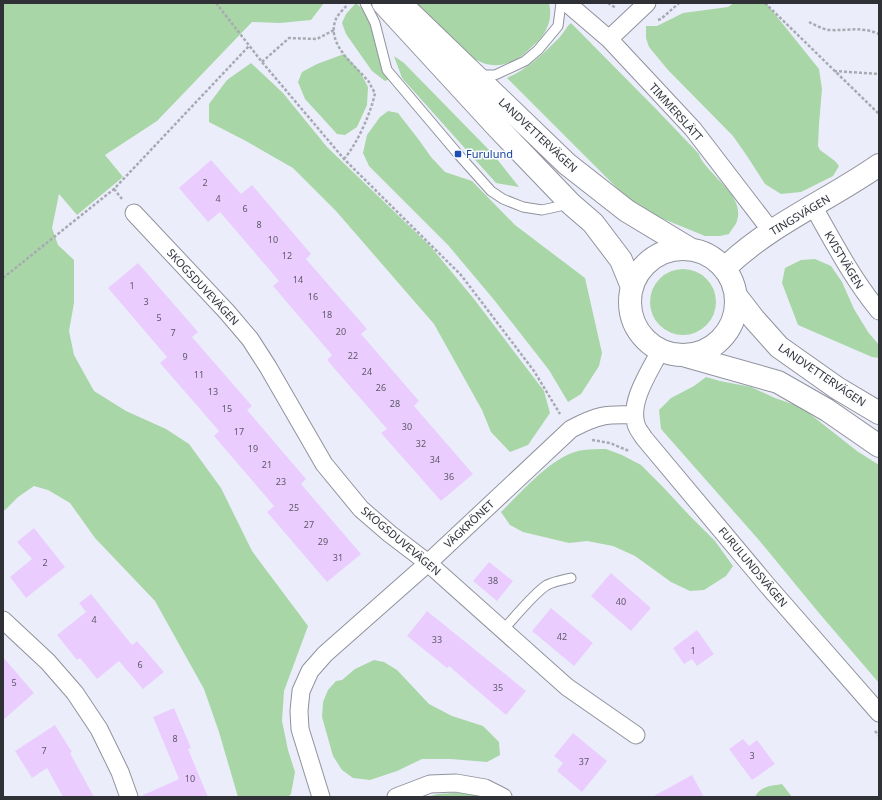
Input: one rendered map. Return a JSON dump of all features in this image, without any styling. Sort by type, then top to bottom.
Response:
[{"type":"street","name":"LANDVETTERVÄGEN","points":[[383,3],[417,38],[498,128],[571,204],[593,223],[621,260],[632,287]]},
{"type":"street","name":"LANDVETTERVÄGEN","points":[[400,3],[567,164],[627,211],[690,249]]},
{"type":"street","name":"TIMMERSLÄTT","points":[[567,3],[609,39],[693,129],[772,232]]},
{"type":"street","points":[[609,39],[647,3]]},
{"type":"street","name":"TINGSVÄGEN","points":[[725,268],[735,258],[772,232],[813,206],[853,184],[879,166]]},
{"type":"street","name":"KVISTVÄGEN","points":[[813,206],[843,261],[867,297],[879,311]]},
{"type":"street","name":"SKOGSDUVEVÄGEN","points":[[134,213],[227,312],[250,339],[268,367],[324,464],[338,483],[361,509],[390,534],[428,563],[567,687],[636,735]]},
{"type":"street","points":[[683,356],[701,353],[709,349],[723,338],[733,323],[736,315],[737,297],[734,284],[725,268],[706,254],[690,249],[671,250],[654,258],[640,270],[632,287],[630,308],[634,321],[645,341],[660,351],[778,382],[827,410],[879,446]]},
{"type":"street","name":"LANDVETTERVÄGEN","points":[[737,297],[779,347],[837,388],[879,413]]},
{"type":"street","points":[[634,416],[637,397],[660,351]]},
{"type":"street","name":"VÄGKRÖNET","points":[[322,797],[300,729],[299,711],[301,691],[310,671],[325,654],[428,563],[571,429],[599,416],[613,414],[634,416]]},
{"type":"street","name":"FURULUNDSVÄGEN","points":[[634,416],[636,425],[644,438],[767,585],[879,713]]},
{"type":"street","points":[[3,620],[48,662],[75,693],[98,729],[120,772],[129,797]]},
{"type":"street","points":[[396,797],[430,784],[456,783],[485,788],[503,797]]},
{"type":"lane","points":[[365,3],[375,24],[387,70],[491,191],[523,207],[542,210],[571,204]]},
{"type":"lane","points":[[473,74],[495,76],[525,61],[538,50],[558,26],[561,3]]},
{"type":"lane","points":[[503,630],[547,585],[572,578]]},
{"type":"path","points":[[216,3],[262,62],[344,159],[461,275],[534,371],[571,429],[583,441],[594,440],[610,443],[630,451]]},
{"type":"path","points":[[765,3],[879,114]]},
{"type":"path","points":[[344,159],[351,151],[372,105],[375,93],[368,82],[342,53],[336,40],[334,30],[336,19],[347,5]]},
{"type":"path","points":[[809,22],[818,27],[829,30],[861,29],[870,30],[879,34]]},
{"type":"path","points":[[262,62],[288,38],[317,39],[334,30]]},
{"type":"path","points":[[3,278],[114,189],[249,46]]},
{"type":"path","points":[[834,71],[879,74]]},
{"type":"path","points":[[874,730],[879,736]]},
{"type":"green space","points":[[3,3],[324,3],[311,20],[280,23],[252,22],[157,121],[105,155],[123,177],[77,215],[59,194],[52,228],[58,245],[74,260],[74,303],[69,331],[74,355],[94,391],[126,411],[166,429],[189,444],[221,488],[252,551],[308,626],[284,691],[282,721],[288,750],[295,772],[291,794],[288,797],[238,797],[219,732],[204,689],[155,601],[95,538],[70,503],[48,490],[34,486],[18,497],[5,510],[3,510]]},
{"type":"green space","points":[[356,3],[367,13],[393,78],[385,81],[372,71],[346,34],[342,23],[346,14]]},
{"type":"green space","points":[[417,3],[549,3],[550,15],[548,25],[543,35],[527,51],[513,61],[503,65],[493,65],[476,60],[468,54]]},
{"type":"green space","points":[[734,3],[766,3],[819,69],[822,89],[818,146],[820,150],[835,161],[839,166],[833,176],[801,192],[781,194],[765,184],[733,136],[668,70],[649,47],[646,38],[646,26],[657,26],[683,13],[728,7]]},
{"type":"green space","points":[[571,23],[699,154],[707,167],[729,191],[737,205],[738,213],[736,223],[729,234],[720,236],[705,236],[656,216],[624,195],[507,78],[522,70],[541,55],[559,38]]},
{"type":"green space","points":[[344,54],[359,70],[368,87],[367,105],[357,127],[345,135],[337,134],[305,99],[298,82],[302,72],[317,64]]},
{"type":"green space","points":[[394,56],[404,63],[493,154],[519,187],[496,183],[402,78]]},
{"type":"green space","points":[[251,63],[283,93],[327,147],[431,247],[474,299],[544,391],[550,413],[528,445],[510,452],[491,432],[482,410],[434,324],[336,211],[293,168],[209,122],[209,104],[227,80]]},
{"type":"green space","points":[[388,111],[398,113],[431,157],[445,172],[472,181],[515,225],[585,278],[602,353],[599,366],[581,394],[568,402],[549,370],[495,301],[448,245],[369,166],[363,153],[367,135],[380,117]]},
{"type":"green space","points":[[815,259],[831,266],[842,282],[854,309],[868,332],[879,345],[879,358],[872,357],[798,325],[782,283],[785,268],[801,260]]},
{"type":"green space","points":[[683,269],[696,271],[711,284],[714,289],[716,302],[714,315],[701,330],[696,333],[683,335],[670,333],[655,320],[652,315],[650,302],[652,289],[665,274],[670,271]]},
{"type":"green space","points":[[706,377],[751,387],[775,398],[801,407],[857,451],[879,465],[879,683],[758,539],[661,429],[659,410],[671,398],[694,386]]},
{"type":"green space","points":[[606,449],[641,465],[715,541],[733,566],[726,576],[704,590],[690,591],[671,582],[635,556],[613,546],[587,541],[569,543],[523,532],[510,525],[501,512],[539,475],[561,458],[584,450]]},
{"type":"green space","points":[[374,660],[384,662],[397,670],[429,704],[452,716],[483,726],[499,742],[500,755],[487,762],[451,759],[422,759],[397,771],[370,780],[353,778],[342,770],[333,756],[322,717],[323,702],[328,690],[336,681],[342,680],[355,669]]},
{"type":"green space","points":[[782,784],[792,797],[755,797],[757,793],[763,789]]},
{"type":"green space","points":[[467,792],[497,797],[427,797],[438,794]]},
{"type":"building","points":[[211,160],[241,194],[252,185],[311,254],[306,259],[367,329],[361,334],[419,401],[414,406],[473,474],[441,501],[381,433],[387,429],[327,360],[332,355],[273,286],[279,281],[220,212],[208,222],[179,188]]},
{"type":"building","points":[[138,263],[198,332],[192,337],[252,406],[247,410],[306,479],[301,484],[361,554],[327,582],[267,512],[274,506],[214,436],[219,431],[160,363],[167,357],[108,288]]},
{"type":"building","points":[[34,528],[65,567],[26,598],[10,577],[32,559],[17,542]]},
{"type":"building","points":[[489,562],[513,581],[497,601],[473,581]]},
{"type":"building","points":[[611,573],[651,608],[631,631],[591,596]]},
{"type":"building","points":[[91,594],[132,645],[137,641],[164,672],[143,689],[119,661],[97,679],[80,658],[77,660],[57,635],[86,612],[79,603]]},
{"type":"building","points":[[551,608],[593,643],[574,666],[532,631]]},
{"type":"building","points":[[427,611],[526,691],[506,715],[449,666],[447,668],[407,636]]},
{"type":"building","points":[[697,630],[714,654],[697,666],[692,659],[684,664],[673,648]]},
{"type":"building","points":[[3,657],[34,693],[3,720]]},
{"type":"building","points":[[174,708],[191,748],[188,749],[208,797],[139,797],[179,779],[153,717]]},
{"type":"building","points":[[55,725],[72,752],[70,753],[94,797],[63,797],[47,768],[32,778],[15,751]]},
{"type":"building","points":[[573,733],[607,761],[582,792],[557,771],[563,763],[554,756]]},
{"type":"building","points":[[743,739],[749,746],[757,740],[775,764],[752,780],[729,749]]},
{"type":"building","points":[[692,775],[704,797],[652,797]]},
{"type":"place","name":"Furulund","points":[[458,154]]}]
